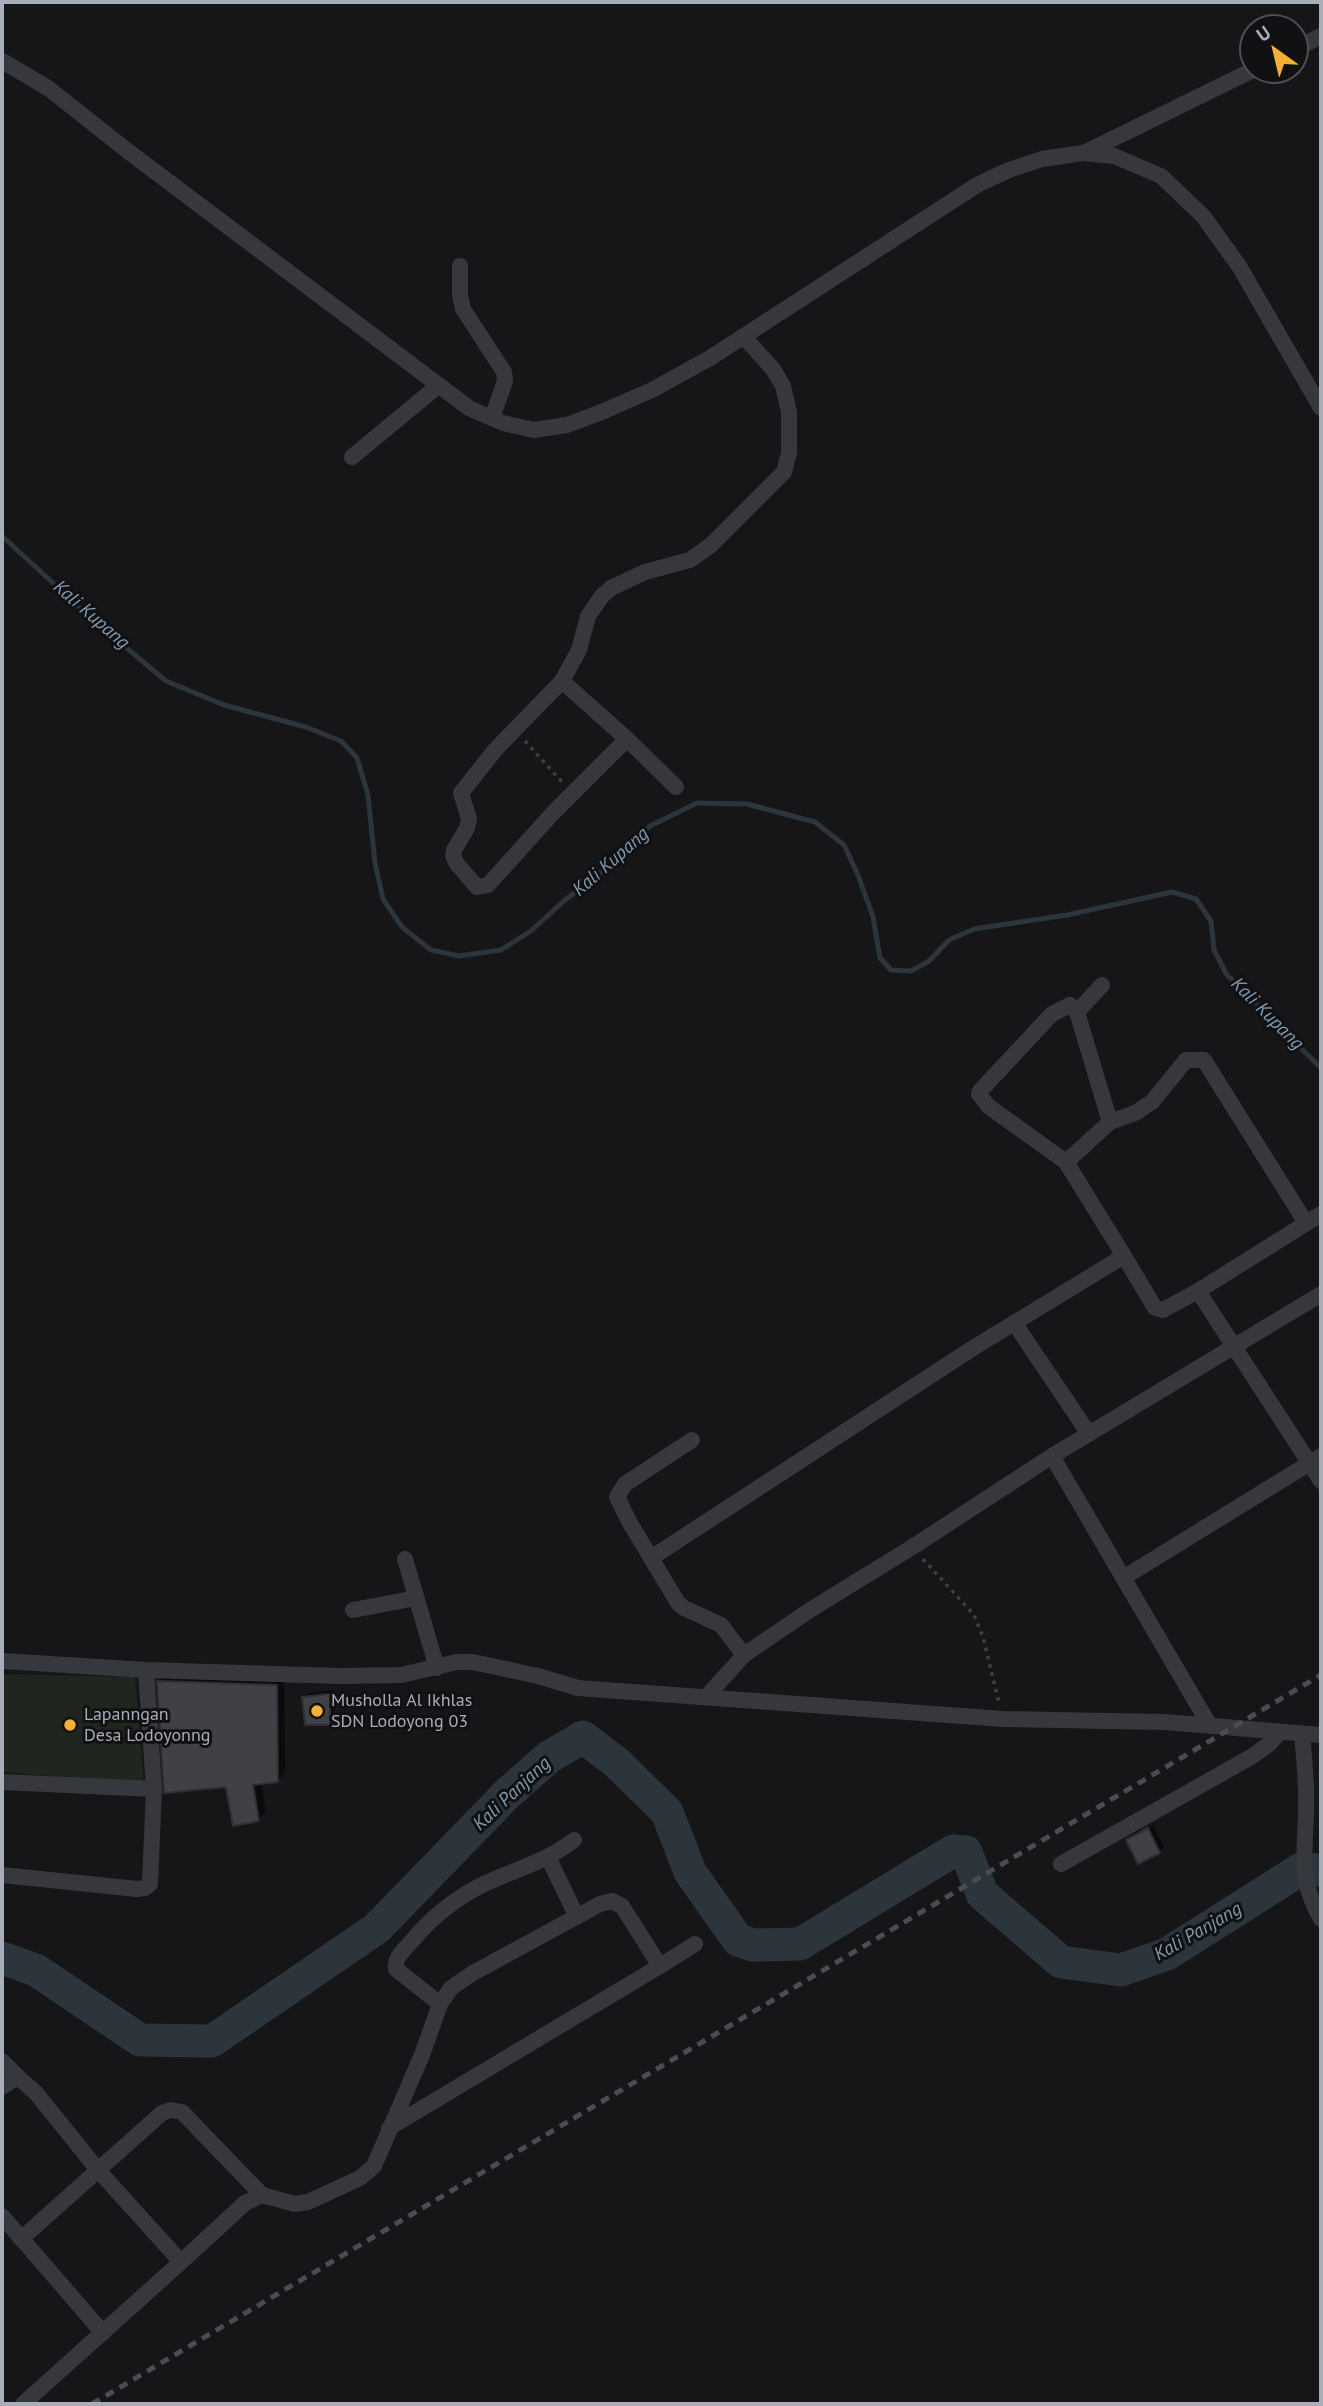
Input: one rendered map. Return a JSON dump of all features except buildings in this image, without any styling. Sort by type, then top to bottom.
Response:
[{"type":"street","points":[[2,61],[48,88],[469,408],[534,430],[568,425],[652,390],[744,337],[977,186],[1009,170],[1042,159],[1083,153],[1114,156],[1161,176],[1203,216],[1239,266],[1321,408]]},
{"type":"street","points":[[1083,153],[1239,77]]},
{"type":"street","points":[[460,266],[463,309],[504,372],[505,381],[492,418]]},
{"type":"street","points":[[627,739],[488,885],[477,887],[457,864],[453,856],[454,850],[467,828],[469,818],[461,793],[495,750],[562,681],[579,650],[588,616],[602,596],[611,588],[645,572],[690,560],[711,545],[783,472],[789,453],[789,412],[783,386],[774,369],[744,337]]},
{"type":"street","points":[[352,457],[439,386]]},
{"type":"street","points":[[562,681],[676,787]]},
{"type":"street","points":[[1077,1012],[1102,985]]},
{"type":"street","points":[[1110,1122],[1077,1012],[1070,1005],[1052,1014],[979,1091],[988,1106],[1066,1162],[1158,1310],[1163,1310],[1198,1291],[1321,1214]]},
{"type":"street","points":[[1066,1162],[1110,1122],[1135,1113],[1152,1102],[1186,1060],[1204,1060],[1307,1223]]},
{"type":"street","points":[[651,1558],[973,1348],[1124,1256]]},
{"type":"street","points":[[1198,1291],[1234,1347],[1316,1459],[1321,1481]]},
{"type":"street","points":[[707,1696],[744,1656],[810,1610],[1052,1456],[1321,1294]]},
{"type":"street","points":[[1015,1324],[1089,1434]]},
{"type":"street","points":[[692,1440],[625,1484],[617,1497],[678,1603],[721,1625],[744,1656]]},
{"type":"street","points":[[1052,1456],[1210,1726]]},
{"type":"street","points":[[1123,1578],[1316,1459]]},
{"type":"street","points":[[405,1559],[437,1668]]},
{"type":"street","points":[[353,1611],[416,1598]]},
{"type":"street","points":[[2,1661],[146,1670],[340,1676],[401,1675],[457,1662],[473,1662],[578,1688],[1003,1719],[1165,1722],[1321,1735]]},
{"type":"street","points":[[2,1875],[145,1888],[151,1878],[154,1789],[146,1670]]},
{"type":"street","points":[[1061,1864],[1251,1757],[1279,1733]]},
{"type":"street","points":[[1302,1734],[1306,1806],[1304,1863],[1309,1898],[1321,1919]]},
{"type":"street","points":[[2,1782],[154,1789]]},
{"type":"street","points":[[440,2004],[396,1969],[396,1959],[426,1925],[461,1897],[482,1885],[548,1857],[573,1840]]},
{"type":"street","points":[[548,1857],[577,1917]]},
{"type":"street","points":[[21,2239],[162,2113],[176,2110],[182,2112],[262,2195],[295,2204],[308,2202],[360,2178],[374,2166],[422,2055],[440,2004],[451,1988],[473,1973],[600,1904],[612,1901],[622,1906],[660,1966]]},
{"type":"street","points":[[389,2128],[695,1944]]},
{"type":"street","points":[[2,2062],[36,2093],[98,2170],[181,2262]]},
{"type":"street","points":[[2,2087],[18,2077]]},
{"type":"street","points":[[23,2404],[245,2203],[262,2195]]},
{"type":"street","points":[[2,2216],[103,2333]]},
{"type":"path","points":[[514,730],[573,794]]},
{"type":"path","points":[[914,1546],[974,1615],[983,1637],[1003,1719]]},
{"type":"shaded area","name":"Lapanngan Desa Lodoyonng","points":[[2,1674],[135,1677],[144,1784],[2,1772]]},
{"type":"waterway","name":"Kali Kupang","points":[[2,536],[91,618],[166,681],[224,705],[306,727],[341,741],[357,758],[368,795],[375,863],[383,899],[402,927],[431,950],[459,956],[501,950],[531,931],[565,900],[614,862],[650,826],[697,803],[747,804],[815,822],[844,845],[873,917],[880,958],[891,970],[911,971],[929,961],[949,940],[974,929],[1067,915],[1172,892],[1196,899],[1211,921],[1214,950],[1227,975],[1321,1068]]},
{"type":"waterway","name":"Kali Panjang","points":[[2,1958],[36,1970],[140,2040],[212,2041],[377,1928],[508,1793],[549,1757],[583,1737],[617,1763],[667,1812],[690,1872],[738,1940],[753,1945],[800,1944],[953,1851],[966,1852],[982,1894],[1061,1962],[1121,1970],[1167,1954],[1301,1869],[1321,1870]]},
{"type":"railway","points":[[92,2404],[1321,1675]]},
{"type":"place","name":"Musholla Al Ikhlas SDN Lodoyong 03","points":[[317,1711]]},
{"type":"place","name":"Lapanngan Desa Lodoyonng","points":[[70,1725]]}]
